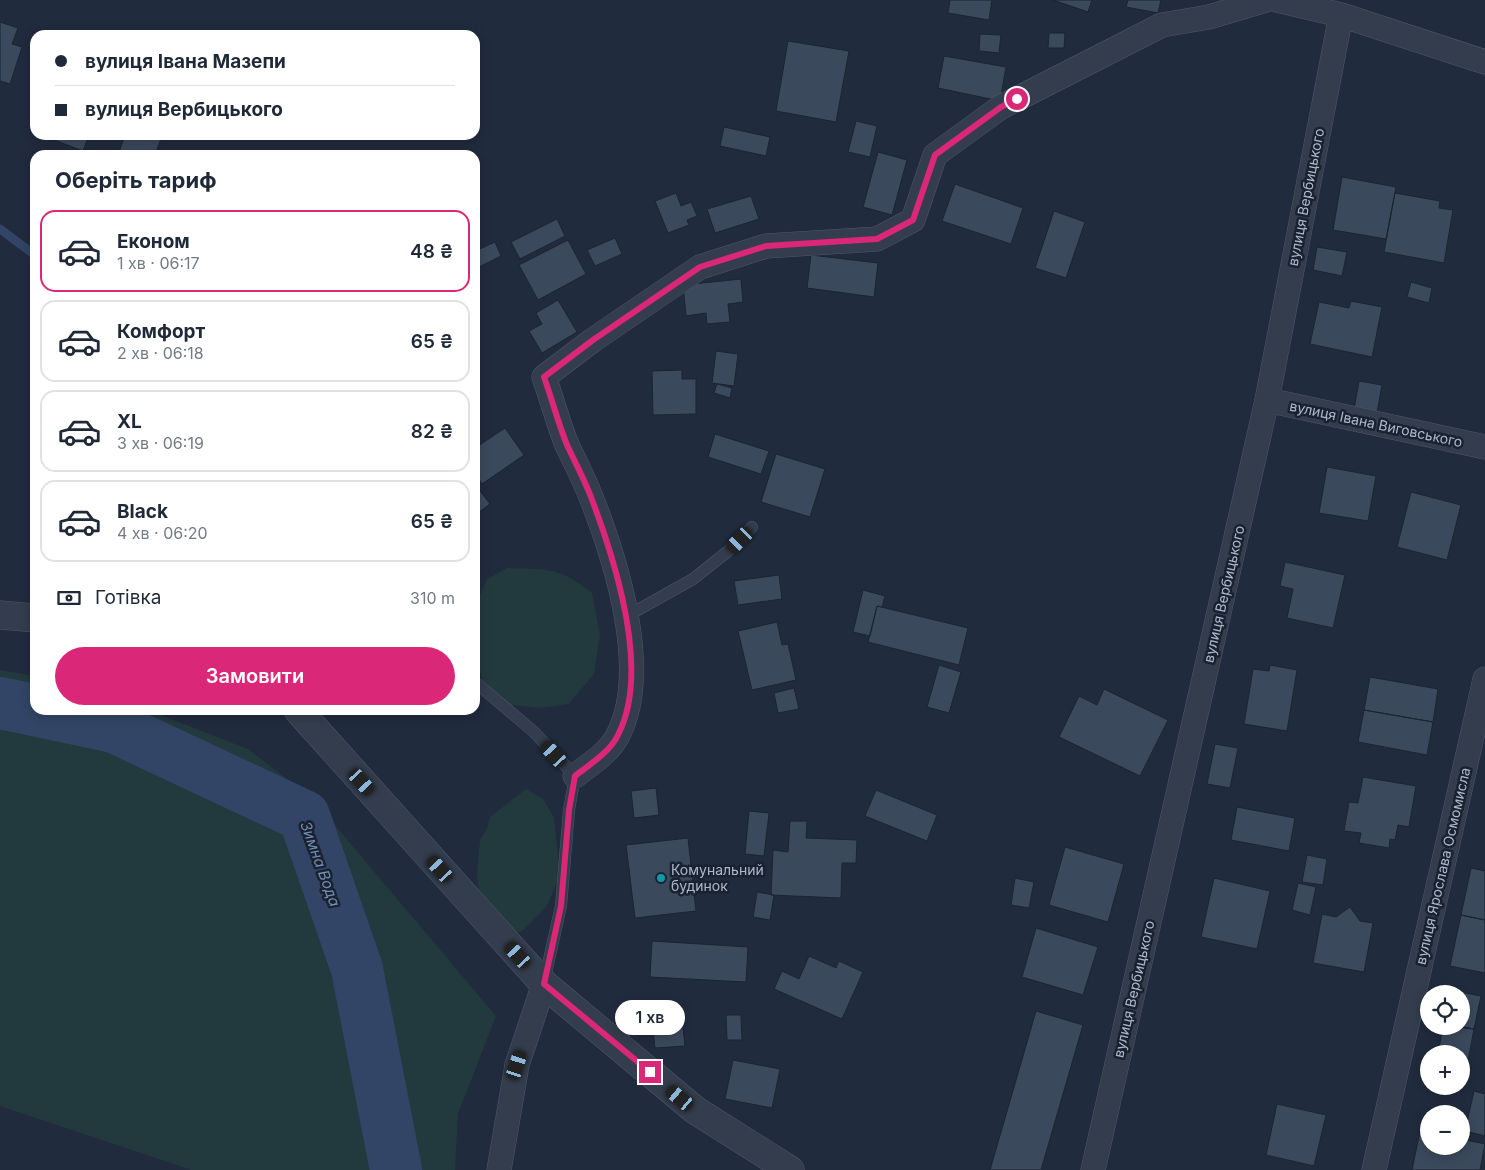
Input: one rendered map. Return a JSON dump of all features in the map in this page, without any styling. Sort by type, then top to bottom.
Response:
[{"type":"street","points":[[575,776],[603,753],[617,737],[624,722],[631,661],[627,616],[603,530],[567,444],[544,377],[593,340],[700,267],[766,246],[877,239],[913,220],[935,155],[1001,107],[1162,25],[1209,17],[1266,0]]},
{"type":"street","points":[[1277,0],[1341,15],[1485,62]]},
{"type":"street","name":"вулиця Вербицького","points":[[1093,1170],[1267,400],[1341,15]]},
{"type":"street","name":"вулиця Івана Виговського","points":[[1267,400],[1485,447]]},
{"type":"street","points":[[0,615],[30,618]]},
{"type":"street","name":"вулиця Ярослава Осмомисла","points":[[1374,1170],[1485,678]]},
{"type":"street","points":[[302,715],[544,984],[695,1110],[790,1170]]},
{"type":"street","points":[[499,1170],[517,1065],[544,984]]},
{"type":"lane","points":[[627,616],[693,578],[727,552],[752,528]]},
{"type":"lane","points":[[480,686],[534,732],[575,776],[569,810],[561,906],[544,984]]},
{"type":"green space","points":[[507,568],[543,569],[571,578],[592,593],[600,635],[594,674],[569,704],[540,708],[500,704],[484,687],[480,672],[480,595],[487,579]]},
{"type":"green space","points":[[0,670],[30,675],[30,715],[161,715],[248,749],[313,799],[496,1016],[458,1114],[455,1170],[192,1170],[0,1106]]},
{"type":"green space","points":[[526,789],[543,799],[554,817],[560,875],[547,906],[521,932],[509,932],[480,903],[477,873],[480,840],[487,828],[490,817]]},
{"type":"building","points":[[950,0],[992,0],[989,20],[948,13]]},
{"type":"building","points":[[1053,0],[1092,0],[1088,12]]},
{"type":"building","points":[[1128,0],[1161,0],[1158,13],[1126,7]]},
{"type":"building","points":[[0,22],[18,28],[12,44],[22,47],[10,84],[0,81]]},
{"type":"building","points":[[1049,33],[1065,33],[1064,48],[1048,48]]},
{"type":"building","points":[[980,34],[1001,35],[999,53],[979,51]]},
{"type":"building","points":[[788,41],[849,51],[836,122],[776,111]]},
{"type":"building","points":[[944,56],[1006,67],[1000,101],[938,88]]},
{"type":"building","points":[[856,121],[877,126],[870,157],[848,152]]},
{"type":"building","points":[[724,127],[770,137],[766,156],[720,146]]},
{"type":"building","points":[[54,140],[87,140],[83,150]]},
{"type":"building","points":[[123,140],[161,140],[157,150],[120,150]]},
{"type":"building","points":[[878,152],[907,160],[892,215],[863,207]]},
{"type":"building","points":[[1342,177],[1396,187],[1386,239],[1333,230]]},
{"type":"building","points":[[955,184],[1023,208],[1011,244],[942,221]]},
{"type":"building","points":[[676,193],[681,206],[691,202],[697,216],[687,220],[689,225],[668,233],[655,201]]},
{"type":"building","points":[[1395,193],[1440,201],[1439,208],[1453,210],[1444,263],[1384,252]]},
{"type":"building","points":[[751,196],[759,219],[715,233],[707,209]]},
{"type":"building","points":[[1054,211],[1085,222],[1066,278],[1035,268]]},
{"type":"building","points":[[557,219],[565,236],[520,259],[511,242]]},
{"type":"building","points":[[615,238],[622,254],[595,266],[587,250]]},
{"type":"building","points":[[568,240],[586,274],[538,300],[519,265]]},
{"type":"building","points":[[495,242],[501,256],[480,266],[480,249]]},
{"type":"building","points":[[1317,247],[1347,252],[1342,276],[1313,270]]},
{"type":"building","points":[[811,255],[878,263],[874,297],[807,288]]},
{"type":"building","points":[[741,279],[743,302],[728,304],[730,322],[707,324],[706,313],[686,316],[683,285]]},
{"type":"building","points":[[1411,282],[1432,288],[1429,303],[1407,297]]},
{"type":"building","points":[[558,300],[577,332],[542,353],[529,331],[542,324],[536,313]]},
{"type":"building","points":[[1351,301],[1382,307],[1372,357],[1310,344],[1319,302],[1349,308]]},
{"type":"building","points":[[716,351],[738,354],[734,386],[712,383]]},
{"type":"building","points":[[682,370],[682,379],[696,379],[696,414],[653,415],[652,371]]},
{"type":"building","points":[[1359,381],[1382,385],[1377,413],[1354,409]]},
{"type":"building","points":[[717,384],[732,388],[730,398],[714,393]]},
{"type":"building","points":[[505,428],[524,455],[482,484],[480,481],[480,445]]},
{"type":"building","points":[[715,434],[769,451],[761,474],[708,457]]},
{"type":"building","points":[[776,454],[825,469],[810,517],[761,502]]},
{"type":"building","points":[[1327,467],[1376,476],[1368,521],[1319,513]]},
{"type":"building","points":[[480,491],[490,504],[480,511]]},
{"type":"building","points":[[1411,492],[1461,505],[1447,560],[1397,547]]},
{"type":"building","points":[[1285,562],[1345,575],[1333,628],[1287,618],[1293,589],[1280,586]]},
{"type":"building","points":[[779,575],[782,599],[738,605],[734,581]]},
{"type":"building","points":[[863,590],[885,596],[882,607],[877,606],[870,636],[853,632]]},
{"type":"building","points":[[877,606],[968,628],[959,665],[868,642]]},
{"type":"building","points":[[777,622],[782,645],[788,644],[796,680],[752,690],[738,631]]},
{"type":"building","points":[[939,665],[961,672],[949,713],[927,707]]},
{"type":"building","points":[[1270,665],[1297,670],[1287,731],[1244,724],[1253,669],[1269,671]]},
{"type":"building","points":[[1370,677],[1438,689],[1433,722],[1364,710]]},
{"type":"building","points":[[794,688],[799,709],[778,713],[774,693]]},
{"type":"building","points":[[1104,689],[1168,720],[1140,776],[1059,737],[1079,696],[1097,705]]},
{"type":"building","points":[[1364,710],[1433,722],[1427,755],[1358,742]]},
{"type":"building","points":[[1215,744],[1238,748],[1230,788],[1207,784]]},
{"type":"building","points":[[1363,777],[1416,786],[1409,827],[1398,825],[1395,840],[1390,839],[1389,848],[1359,843],[1361,833],[1344,831],[1349,802],[1358,803]]},
{"type":"building","points":[[656,788],[659,815],[634,818],[631,791]]},
{"type":"building","points":[[876,790],[937,815],[927,841],[865,816]]},
{"type":"building","points":[[1237,807],[1295,818],[1289,851],[1231,840]]},
{"type":"building","points":[[749,811],[769,813],[764,856],[745,854]]},
{"type":"building","points":[[790,821],[807,821],[806,838],[857,840],[856,863],[842,863],[841,898],[771,895],[773,850],[788,852]]},
{"type":"building","name":"Комунальний будинок","points":[[688,838],[696,911],[635,918],[626,845]]},
{"type":"building","points":[[1065,847],[1124,864],[1108,922],[1049,905]]},
{"type":"building","points":[[1307,855],[1327,859],[1323,885],[1302,882]]},
{"type":"building","points":[[1471,868],[1485,871],[1485,920],[1461,915]]},
{"type":"building","points":[[1015,878],[1034,882],[1029,908],[1011,905]]},
{"type":"building","points":[[1214,878],[1270,891],[1257,949],[1201,937]]},
{"type":"building","points":[[1298,883],[1316,887],[1310,915],[1292,910]]},
{"type":"building","points":[[757,892],[774,895],[770,920],[753,917]]},
{"type":"building","points":[[1350,907],[1360,921],[1373,923],[1364,972],[1313,963],[1322,914],[1336,917]]},
{"type":"building","points":[[1461,915],[1485,920],[1485,973],[1450,966]]},
{"type":"building","points":[[1036,928],[1098,947],[1083,995],[1022,977]]},
{"type":"building","points":[[652,941],[748,947],[746,982],[650,977]]},
{"type":"building","points":[[809,956],[836,968],[839,961],[863,972],[842,1019],[774,989],[782,971],[799,979]]},
{"type":"building","points":[[1470,994],[1481,996],[1474,1029],[1470,1028]]},
{"type":"building","points":[[1036,1011],[1083,1025],[1041,1170],[990,1170]]},
{"type":"building","points":[[726,1015],[741,1015],[742,1040],[727,1040]]},
{"type":"building","points":[[683,1028],[685,1046],[655,1048],[653,1031]]},
{"type":"building","points":[[1470,1029],[1474,1029],[1470,1050],[1470,1045],[1440,1045],[1441,1035],[1470,1035]]},
{"type":"building","points":[[733,1060],[780,1069],[772,1108],[725,1099]]},
{"type":"building","points":[[1474,1091],[1485,1094],[1485,1136],[1470,1132],[1470,1109]]},
{"type":"building","points":[[1277,1104],[1326,1115],[1314,1166],[1266,1155]]},
{"type":"building","points":[[1420,1131],[1420,1155],[1470,1155],[1470,1141],[1485,1144],[1480,1170],[1412,1170]]},
{"type":"waterway","points":[[0,229],[30,251]]},
{"type":"waterway","name":"Зимна Вода","points":[[0,703],[30,709]]},
{"type":"waterway","name":"Зимна Вода","points":[[57,715],[114,727],[304,816],[357,969],[396,1170]]},
{"type":"place","name":"Комунальний будинок","points":[[661,878]]},
{"type":"route","points":[[650,1072],[544,984],[561,906],[569,810],[575,776],[603,753],[617,737],[624,722],[628,705],[631,661],[627,616],[606,539],[590,496],[567,444],[544,377],[593,340],[700,267],[766,246],[877,239],[913,220],[935,155],[1001,107],[1017,99]]}]
